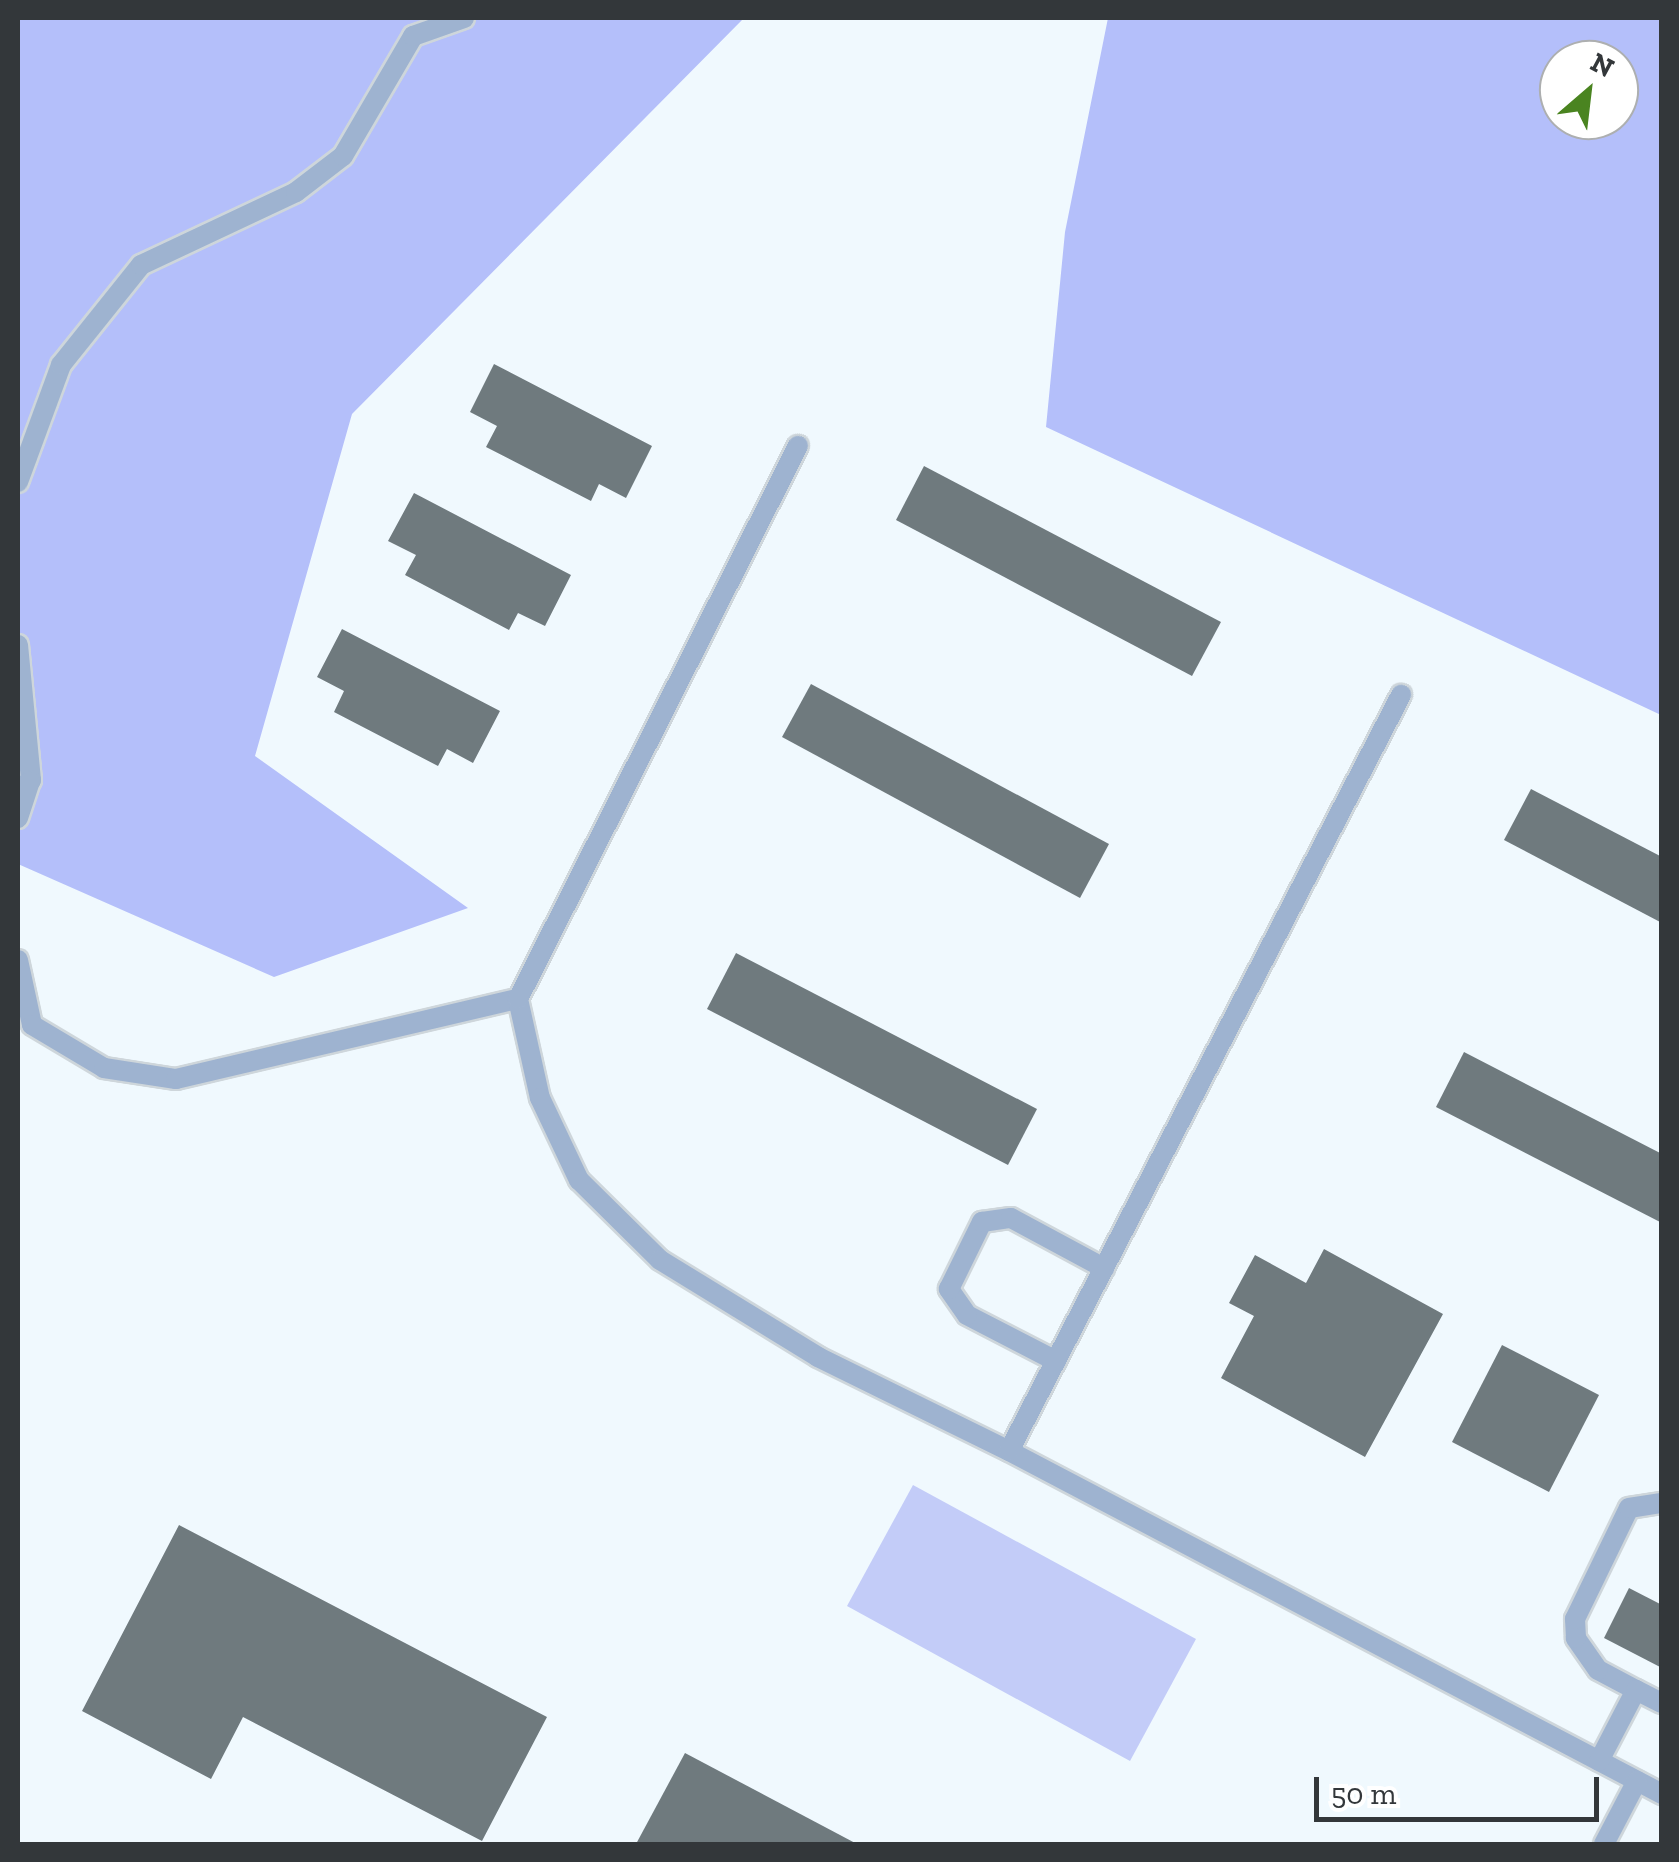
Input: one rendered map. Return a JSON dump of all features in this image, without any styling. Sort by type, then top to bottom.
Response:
[{"type":"lane","points":[[18,482],[60,364],[141,265],[296,192],[342,156],[413,36],[464,18]]},
{"type":"lane","points":[[798,446],[518,999],[540,1098],[579,1180],[660,1260],[818,1357],[1009,1451],[1662,1794]]},
{"type":"lane","points":[[18,646],[24,786],[18,818]]},
{"type":"lane","points":[[1009,1451],[1401,695]]},
{"type":"lane","points":[[18,960],[25,1020],[104,1068],[176,1079],[518,999]]},
{"type":"lane","points":[[1056,1361],[967,1315],[948,1288],[982,1222],[1012,1218],[1104,1268]]},
{"type":"lane","points":[[1662,1502],[1630,1508],[1575,1619],[1576,1638],[1598,1670],[1662,1703]]},
{"type":"lane","points":[[1598,1760],[1636,1690]]},
{"type":"lane","points":[[1604,1844],[1637,1781]]},
{"type":"shaded area","points":[[18,18],[744,18],[352,414],[255,756],[468,908],[274,977],[18,864]]},
{"type":"shaded area","points":[[1108,18],[1661,18],[1661,715],[1046,427],[1065,232]]},
{"type":"shaded area","points":[[913,1485],[1196,1639],[1130,1761],[847,1606]]},
{"type":"building","points":[[494,364],[652,446],[626,498],[599,484],[591,501],[486,447],[497,426],[470,412]]},
{"type":"building","points":[[924,466],[1221,622],[1192,676],[896,520]]},
{"type":"building","points":[[414,493],[571,575],[545,626],[518,613],[509,630],[405,575],[416,555],[388,541]]},
{"type":"building","points":[[342,629],[500,711],[473,763],[447,749],[438,766],[334,712],[344,691],[317,677]]},
{"type":"building","points":[[811,684],[1109,844],[1080,898],[782,737]]},
{"type":"building","points":[[1531,789],[1662,857],[1662,923],[1504,840]]},
{"type":"building","points":[[736,953],[1037,1109],[1008,1165],[707,1009]]},
{"type":"building","points":[[1464,1052],[1662,1154],[1662,1223],[1436,1107]]},
{"type":"building","points":[[1324,1249],[1443,1314],[1365,1457],[1221,1378],[1254,1316],[1229,1303],[1255,1255],[1306,1283]]},
{"type":"building","points":[[1502,1345],[1599,1395],[1549,1492],[1452,1442]]},
{"type":"building","points":[[179,1525],[547,1717],[482,1841],[243,1717],[211,1779],[82,1711]]},
{"type":"building","points":[[1629,1588],[1662,1605],[1662,1668],[1604,1638]]},
{"type":"building","points":[[685,1753],[857,1844],[636,1844]]}]
